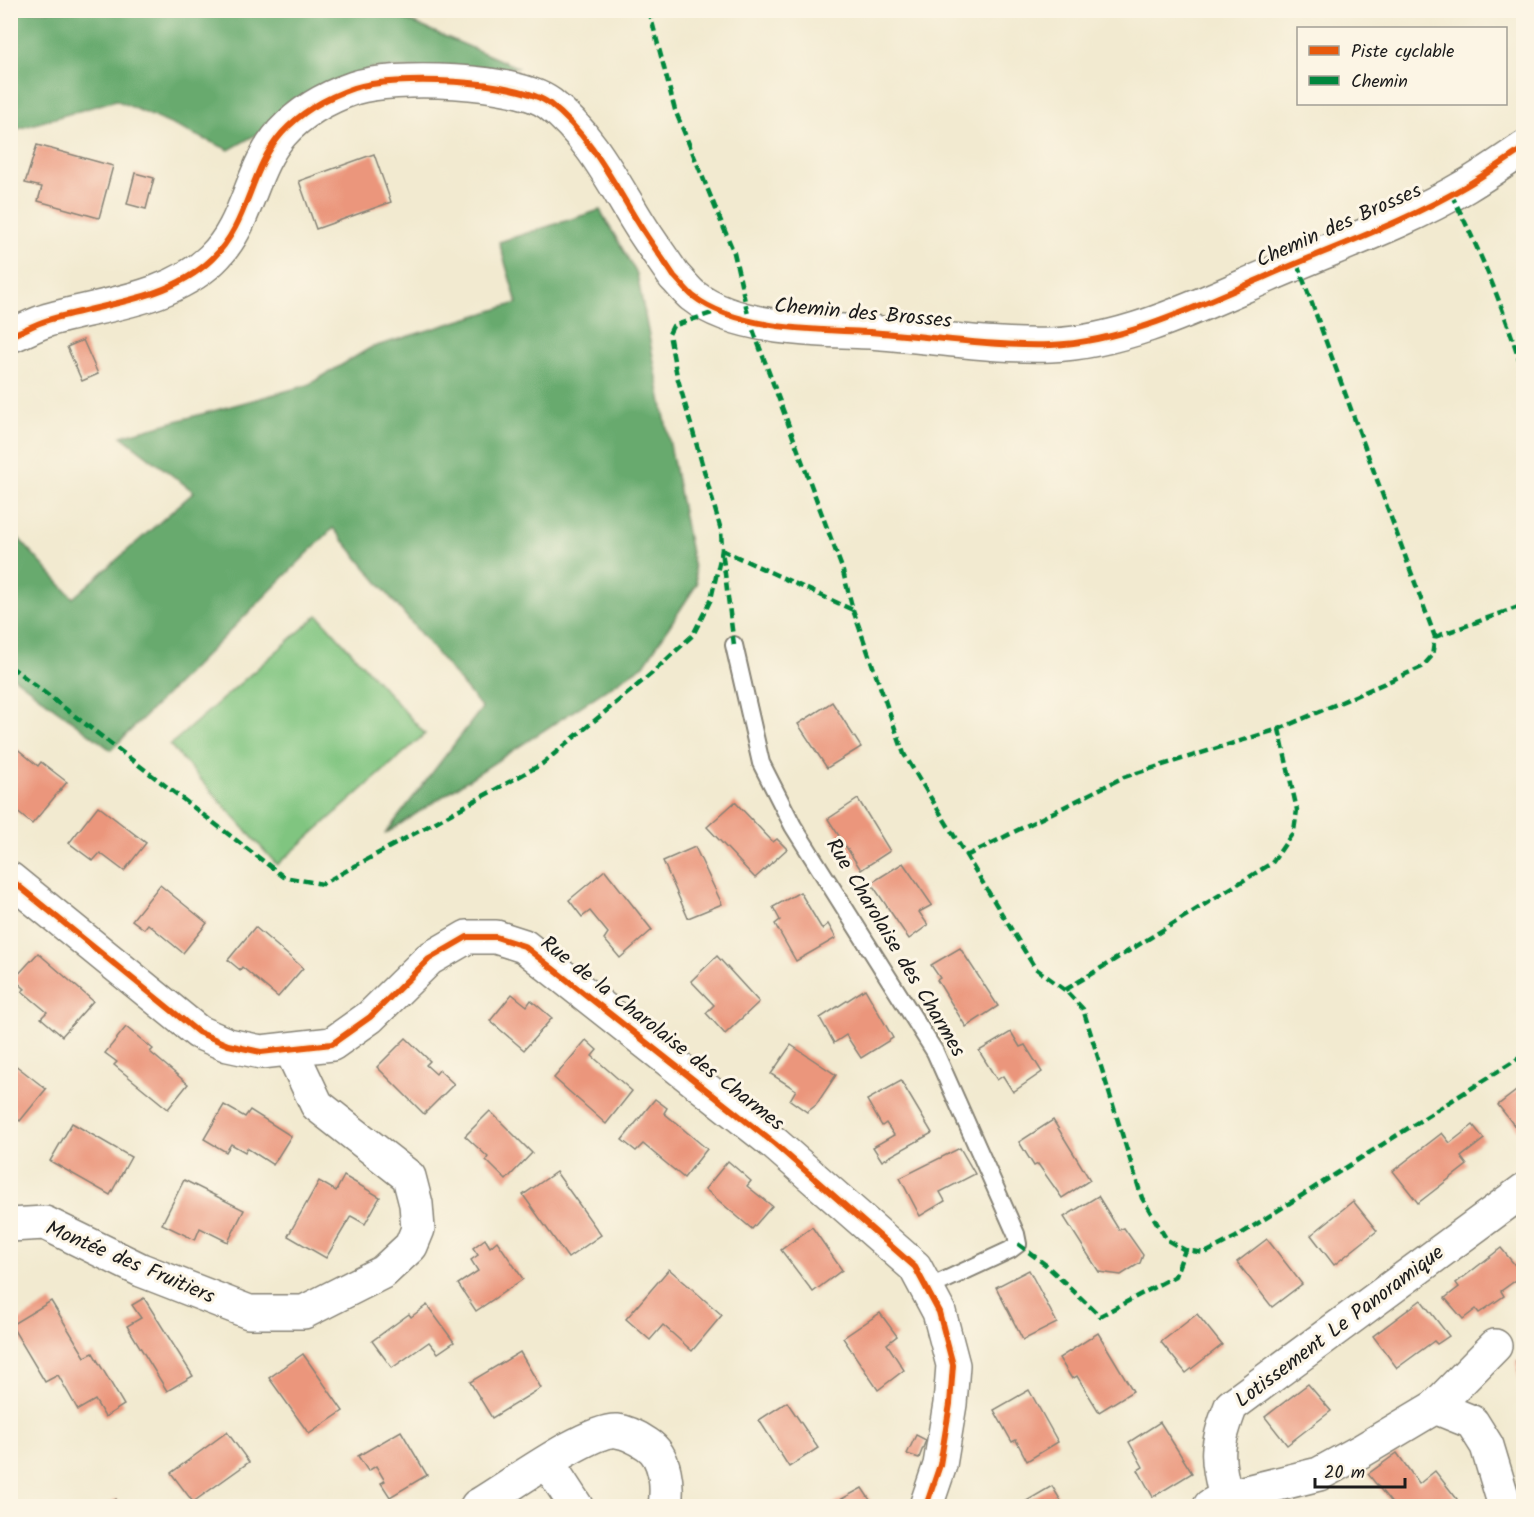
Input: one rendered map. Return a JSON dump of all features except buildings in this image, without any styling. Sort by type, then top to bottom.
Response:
[{"type":"street","name":"Chemin des Brosses","points":[[10,336],[46,321],[158,291],[187,277],[212,259],[234,232],[266,153],[282,132],[301,114],[328,99],[356,87],[387,81],[460,82],[508,88],[549,102],[580,133],[675,276],[694,296],[720,310],[778,327],[990,342],[1052,345],[1092,339],[1129,329],[1204,303],[1365,234],[1450,194],[1524,148]]},
{"type":"street","name":"Rue de la Charolaise des Charmes","points":[[10,879],[198,1032],[228,1045],[250,1050],[291,1050],[332,1044],[370,1017],[429,959],[467,937],[496,937],[524,946],[775,1144],[915,1266],[939,1312],[953,1365],[950,1404],[940,1465],[926,1506]]},
{"type":"street","name":"Montée des Fruitiers","points":[[10,1225],[45,1223],[141,1270],[249,1312],[304,1311],[383,1272],[411,1246],[418,1229],[416,1204],[409,1177],[317,1105],[291,1050]]},
{"type":"street","name":"Lotissement Le Panoramique","points":[[1495,1346],[1435,1407],[1319,1474],[1218,1502],[1217,1462],[1221,1433],[1232,1406],[1524,1190]]},
{"type":"street","points":[[1435,1407],[1472,1422],[1487,1446],[1505,1506]]},
{"type":"street","points":[[477,1506],[586,1438],[616,1431],[636,1437],[652,1448],[664,1469],[665,1506]]},
{"type":"street","points":[[548,1462],[576,1506]]},
{"type":"lane","name":"Rue Charolaise des Charmes","points":[[734,645],[761,763],[793,826],[935,1052],[1016,1234],[1018,1244],[1010,1250],[926,1289]]},
{"type":"green space","points":[[11,11],[397,11],[395,15],[519,68],[372,68],[229,150],[116,100],[11,131]]},
{"type":"green space","points":[[600,210],[637,274],[697,584],[644,665],[385,834],[482,708],[333,528],[111,750],[11,675],[11,530],[73,598],[194,492],[121,436],[308,385],[370,348],[517,303],[499,242]]},
{"type":"green space","points":[[318,615],[425,734],[277,865],[170,745]]},
{"type":"marked path","points":[[649,10],[675,110],[734,253],[749,319],[842,568],[853,610],[904,754],[1035,968],[1065,990],[1083,1009],[1142,1198],[1167,1240],[1185,1250],[1205,1253],[1236,1237],[1524,1055]]},
{"type":"marked path","points":[[1451,194],[1492,283],[1524,376]]},
{"type":"marked path","points":[[966,856],[1124,777],[1279,729],[1422,667],[1432,656],[1435,637],[1297,263]]},
{"type":"marked path","points":[[10,666],[284,877],[322,884],[542,764],[651,674],[693,635],[711,599],[722,550],[721,530],[677,376],[669,334],[673,326],[718,311]]},
{"type":"marked path","points":[[734,645],[722,550],[853,610]]},
{"type":"marked path","points":[[1435,637],[1524,605]]},
{"type":"marked path","points":[[1065,990],[1272,863],[1294,831],[1297,810],[1279,729]]},
{"type":"marked path","points":[[1018,1244],[1046,1265],[1100,1316],[1175,1276],[1185,1250]]},
{"type":"cycle path","points":[[10,336],[38,323],[156,292],[195,273],[212,259],[234,230],[262,163],[282,133],[306,112],[334,96],[372,84],[425,81],[484,85],[511,89],[550,104],[564,116],[589,145],[674,276],[693,296],[731,316],[802,329],[870,332],[983,343],[1051,345],[1079,342],[1107,337],[1162,320],[1418,212],[1466,186],[1524,148]]},
{"type":"cycle path","points":[[10,879],[198,1032],[228,1045],[261,1052],[332,1044],[370,1017],[429,959],[467,937],[496,937],[524,946],[775,1144],[915,1267],[939,1312],[953,1365],[950,1404],[940,1465],[926,1506]]}]
